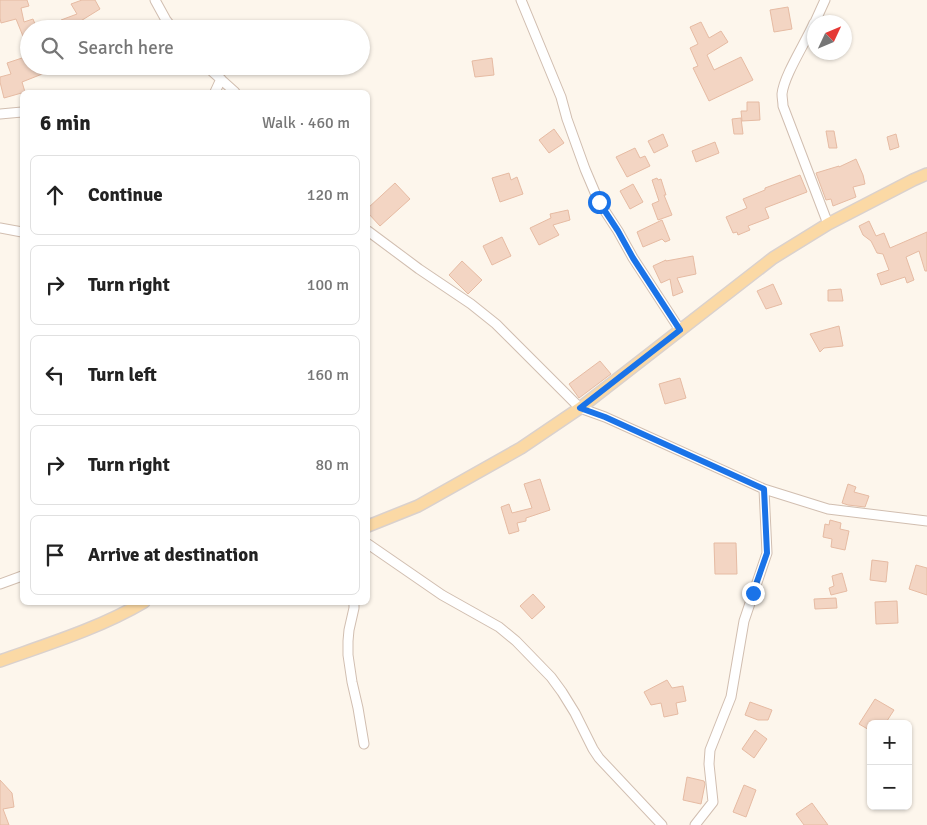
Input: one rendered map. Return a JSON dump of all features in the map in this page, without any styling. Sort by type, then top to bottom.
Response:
[{"type":"main road","points":[[370,525],[418,506],[521,448],[580,408],[773,258],[828,224],[927,174]]},
{"type":"main road","points":[[0,661],[53,643],[126,613],[139,605]]},
{"type":"street","points":[[156,0],[166,20]]},
{"type":"street","points":[[521,0],[561,97],[567,119],[599,202],[680,330]]},
{"type":"street","points":[[818,15],[825,0]]},
{"type":"street","points":[[807,38],[787,78],[782,93],[783,106],[828,224]]},
{"type":"street","points":[[216,75],[232,90]]},
{"type":"street","points":[[216,90],[221,79]]},
{"type":"street","points":[[0,114],[20,112]]},
{"type":"street","points":[[913,180],[927,182]]},
{"type":"street","points":[[0,228],[20,232]]},
{"type":"street","points":[[370,232],[496,324],[580,408],[605,417],[764,489],[828,509],[927,521]]},
{"type":"street","points":[[695,825],[713,802],[709,764],[710,750],[731,697],[744,621],[767,553],[764,489]]},
{"type":"street","points":[[370,545],[442,595],[499,627],[516,641],[551,677],[562,692],[599,758],[662,825]]},
{"type":"street","points":[[0,584],[20,577]]},
{"type":"street","points":[[354,605],[348,636],[348,655],[364,744]]},
{"type":"building","points":[[0,0],[27,0],[29,6],[21,8],[24,20],[20,20],[20,29],[16,19],[1,23]]},
{"type":"building","points":[[82,0],[95,0],[100,9],[82,20],[61,20],[77,14],[71,4]]},
{"type":"building","points":[[788,7],[792,29],[774,32],[770,10]]},
{"type":"building","points":[[701,22],[709,38],[721,31],[728,42],[707,55],[714,70],[741,57],[753,80],[709,101],[693,68],[698,66],[690,48],[698,44],[690,27]]},
{"type":"building","points":[[492,58],[494,75],[475,77],[472,61]]},
{"type":"building","points":[[20,59],[20,75],[40,75],[22,82],[24,90],[20,90],[20,93],[4,98],[0,77],[11,74],[7,63]]},
{"type":"building","points":[[747,102],[759,102],[760,120],[742,121],[741,111],[747,111]]},
{"type":"building","points":[[741,118],[743,134],[734,134],[732,119]]},
{"type":"building","points":[[554,129],[564,143],[549,153],[539,140]]},
{"type":"building","points":[[826,131],[834,131],[837,148],[829,148]]},
{"type":"building","points":[[663,134],[668,146],[654,153],[648,141]]},
{"type":"building","points":[[896,134],[899,147],[890,150],[887,137]]},
{"type":"building","points":[[715,142],[719,153],[696,162],[692,151]]},
{"type":"building","points":[[635,148],[640,158],[645,156],[650,166],[627,177],[616,157]]},
{"type":"building","points":[[856,159],[865,184],[853,187],[856,197],[833,206],[831,199],[826,200],[816,173],[839,167]]},
{"type":"building","points":[[509,173],[511,180],[517,177],[523,194],[500,202],[492,178]]},
{"type":"building","points":[[800,175],[807,192],[765,208],[769,218],[748,226],[750,230],[738,235],[737,232],[733,233],[726,217],[747,208],[743,199],[765,190],[765,188]]},
{"type":"building","points":[[657,178],[658,180],[661,179],[666,195],[664,195],[672,215],[658,220],[652,204],[659,201],[652,180]]},
{"type":"building","points":[[395,183],[410,199],[380,226],[370,215],[370,206]]},
{"type":"building","points":[[633,184],[643,202],[630,209],[620,191]]},
{"type":"building","points":[[568,210],[570,220],[553,225],[559,235],[539,245],[530,228],[551,218],[550,214]]},
{"type":"building","points":[[662,220],[670,240],[665,242],[662,239],[643,247],[637,232]]},
{"type":"building","points":[[869,221],[876,236],[884,233],[890,248],[927,232],[927,271],[925,271],[919,251],[906,257],[914,280],[907,283],[905,277],[881,285],[877,274],[889,270],[883,254],[877,253],[871,241],[863,235],[859,226]]},
{"type":"building","points":[[502,237],[511,256],[492,265],[483,246]]},
{"type":"building","points":[[693,256],[696,274],[677,278],[683,292],[673,296],[670,279],[661,283],[653,266],[666,260]]},
{"type":"building","points":[[462,261],[482,280],[468,294],[449,275]]},
{"type":"building","points":[[773,284],[782,304],[766,309],[757,291]]},
{"type":"building","points":[[841,289],[843,301],[828,301],[828,290]]},
{"type":"building","points":[[839,326],[843,346],[824,348],[820,352],[810,334]]},
{"type":"building","points":[[600,361],[611,374],[579,398],[569,384]]},
{"type":"building","points":[[680,378],[686,398],[665,404],[659,384]]},
{"type":"building","points":[[540,479],[550,510],[517,523],[519,531],[509,534],[501,507],[509,504],[512,513],[532,508],[524,484]]},
{"type":"building","points":[[848,484],[856,487],[854,492],[869,496],[865,507],[842,503]]},
{"type":"building","points":[[830,520],[841,523],[840,529],[849,531],[845,550],[831,547],[832,539],[823,537],[825,524],[829,525]]},
{"type":"building","points":[[714,543],[736,543],[737,574],[715,574]]},
{"type":"building","points":[[872,560],[888,562],[886,582],[870,580]]},
{"type":"building","points":[[916,565],[927,568],[927,595],[909,589]]},
{"type":"building","points":[[842,573],[847,591],[831,595],[829,588],[834,586],[832,576]]},
{"type":"building","points":[[533,594],[545,607],[532,619],[520,606]]},
{"type":"building","points":[[836,598],[837,608],[815,609],[814,599]]},
{"type":"building","points":[[897,601],[898,623],[876,624],[875,602]]},
{"type":"building","points":[[667,680],[672,688],[683,686],[686,701],[676,703],[678,714],[664,717],[661,703],[651,705],[644,692]]},
{"type":"building","points":[[875,699],[894,710],[888,720],[867,720],[867,729],[859,724]]},
{"type":"building","points":[[750,702],[772,710],[768,720],[758,720],[745,715]]},
{"type":"building","points":[[755,730],[767,739],[754,758],[742,749]]},
{"type":"building","points":[[687,777],[704,781],[701,804],[683,800]]},
{"type":"building","points":[[0,780],[12,793],[14,807],[3,809],[9,825],[0,825]]},
{"type":"building","points":[[744,785],[756,790],[746,817],[733,812]]},
{"type":"building","points":[[812,803],[828,825],[804,825],[796,814]]},
{"type":"route","points":[[599,202],[680,330],[580,408],[605,417],[764,489],[767,553],[753,593]]}]
